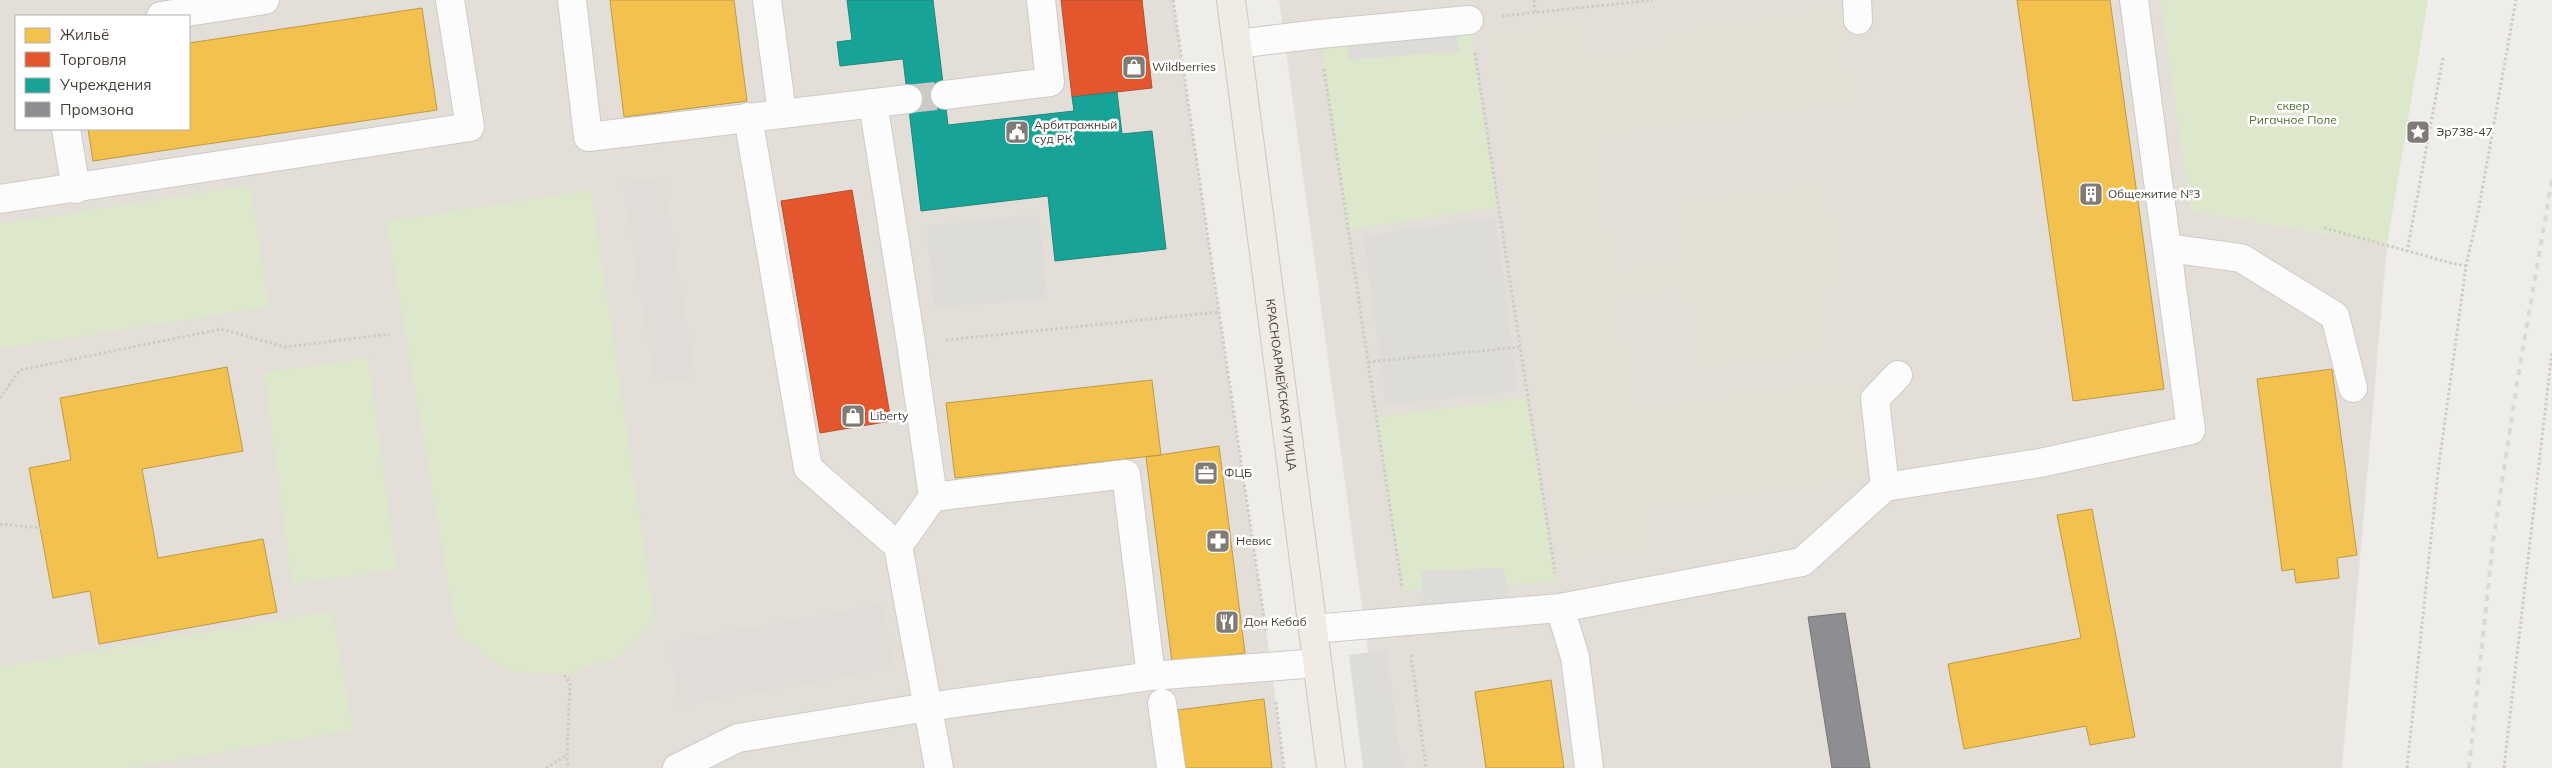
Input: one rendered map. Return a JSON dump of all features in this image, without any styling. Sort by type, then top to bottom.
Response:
[{"type":"main road","name":"КРАСНОАРМЕЙСКАЯ УЛИЦА","points":[[1231,0],[1331,768]]},
{"type":"lane","points":[[168,15],[265,0]]},
{"type":"lane","points":[[0,199],[76,189],[470,127],[450,0]]},
{"type":"lane","points":[[572,0],[588,137],[908,99]]},
{"type":"lane","points":[[767,0],[782,113]]},
{"type":"lane","points":[[945,95],[1050,82],[1041,0]]},
{"type":"lane","points":[[1313,629],[1407,622],[1558,595],[1802,562],[1885,488],[2040,463],[2191,430],[2134,0]]},
{"type":"lane","points":[[1237,44],[1319,34],[1440,11],[1469,20]]},
{"type":"lane","points":[[873,103],[933,497],[898,546]]},
{"type":"lane","points":[[748,117],[808,468],[898,546],[939,768]]},
{"type":"lane","points":[[66,130],[76,189]]},
{"type":"lane","points":[[2167,248],[2241,258],[2335,316],[2353,388]]},
{"type":"lane","points":[[1885,488],[1875,399],[1898,375]]},
{"type":"lane","points":[[933,497],[1126,474],[1151,676]]},
{"type":"lane","points":[[1558,595],[1574,657],[1589,768]]},
{"type":"lane","points":[[677,768],[738,738],[928,707],[1151,676],[1271,665],[1318,663]]},
{"type":"lane","points":[[1162,703],[1171,768]]},
{"type":"path","points":[[1173,0],[1271,665],[1284,768]]},
{"type":"path","points":[[1534,0],[1535,12],[1653,0]]},
{"type":"path","points":[[2407,768],[2438,472],[2466,266],[2478,213],[2516,0]]},
{"type":"path","points":[[1469,20],[1558,595]]},
{"type":"path","points":[[1319,34],[1407,622],[1426,768]]},
{"type":"path","points":[[2407,252],[2444,58]]},
{"type":"path","points":[[2324,228],[2407,252],[2466,266]]},
{"type":"path","points":[[911,343],[1219,312]]},
{"type":"path","points":[[0,398],[20,370],[221,329],[286,347],[390,334]]},
{"type":"path","points":[[1368,362],[1519,347]]},
{"type":"path","points":[[2504,768],[2552,351]]},
{"type":"path","points":[[0,524],[41,528]]},
{"type":"path","points":[[564,675],[570,683],[568,768]]},
{"type":"path","points":[[546,768],[567,754]]},
{"type":"shaded area","points":[[0,0],[1173,0],[1271,665],[1284,768],[0,768]]},
{"type":"shaded area","points":[[1279,0],[2161,0],[2191,211],[2387,245],[2342,768],[1384,768]]},
{"type":"shaded area","points":[[1842,7],[1855,102],[1597,137],[1616,270],[1680,261],[1672,203],[1830,181],[1846,287],[1823,291],[1831,351],[1695,369],[1684,291],[1620,300],[1635,408],[1850,378],[1864,479],[1651,509],[1656,547],[1560,560],[1487,33],[1580,20],[1585,57],[1663,46],[1662,31]]},
{"type":"shaded area","points":[[1457,27],[1459,51],[1349,60],[1347,37]]},
{"type":"shaded area","points":[[663,177],[695,377],[655,383],[623,183]]},
{"type":"shaded area","points":[[1039,214],[1047,298],[935,308],[926,226]]},
{"type":"shaded area","points":[[1496,217],[1517,391],[1386,405],[1364,236]]},
{"type":"shaded area","points":[[1503,568],[1511,599],[1424,608],[1421,571]]},
{"type":"shaded area","points":[[883,604],[894,668],[680,706],[669,642]]},
{"type":"shaded area","points":[[1386,650],[1402,768],[1363,768],[1349,655]]},
{"type":"green space","name":"сквер Ригачное Поле","points":[[2161,0],[2428,0],[2387,245],[2191,211]]},
{"type":"green space","points":[[1469,20],[1498,207],[1348,230],[1319,34]]},
{"type":"green space","points":[[250,185],[269,307],[0,349],[0,224]]},
{"type":"green space","points":[[591,190],[655,620],[619,657],[564,675],[508,671],[457,635],[386,221]]},
{"type":"green space","points":[[368,358],[397,570],[292,584],[264,372]]},
{"type":"green space","points":[[1527,397],[1556,582],[1403,591],[1376,418]]},
{"type":"green space","points":[[332,610],[353,730],[131,768],[0,768],[0,667]]},
{"type":"building: Жильё","points":[[610,0],[734,0],[747,101],[624,117]]},
{"type":"building: Жильё","name":"Общежитие №3","points":[[2017,0],[2110,0],[2164,389],[2073,401]]},
{"type":"building: Жильё","points":[[422,8],[437,110],[93,161],[88,130],[190,130],[190,43]]},
{"type":"building: Жильё","points":[[227,367],[243,451],[142,469],[158,558],[263,539],[277,612],[99,644],[90,591],[53,598],[29,468],[71,460],[60,398]]},
{"type":"building: Жильё","points":[[2332,369],[2357,555],[2337,558],[2339,578],[2296,583],[2294,569],[2282,571],[2257,379]]},
{"type":"building: Жильё","points":[[1152,380],[1161,455],[955,478],[946,403]]},
{"type":"building: Жильё","points":[[1219,446],[1245,653],[1172,662],[1146,457]]},
{"type":"building: Жильё","points":[[2092,509],[2135,737],[2090,745],[2086,726],[1964,749],[1948,664],[2081,638],[2057,515]]},
{"type":"building: Жильё","points":[[1551,680],[1564,768],[1486,768],[1475,692]]},
{"type":"building: Жильё","points":[[1264,699],[1272,768],[1185,768],[1178,710]]},
{"type":"building: Торговля","points":[[1061,0],[1142,0],[1152,88],[1072,97]]},
{"type":"building: Торговля","points":[[852,190],[891,421],[820,433],[781,201]]},
{"type":"building: Учреждения","name":"Арбитражный суд РК","points":[[847,0],[933,0],[948,125],[1074,111],[1072,97],[1117,92],[1122,134],[1152,131],[1166,249],[1055,261],[1048,196],[921,211],[903,59],[840,66],[837,42],[852,40]]},
{"type":"building: Промзона","points":[[1845,613],[1870,768],[1832,768],[1808,617]]},
{"type":"tunnel","points":[[908,99],[945,95]]},
{"type":"railway","points":[[2469,768],[2493,542],[2517,383],[2552,179]]},
{"type":"place","name":"Wildberries","points":[[1134,67]]},
{"type":"place","name":"Арбитражный суд РК","points":[[1017,132]]},
{"type":"place","name":"Эр738-47","points":[[2418,132]]},
{"type":"place","name":"Общежитие №3","points":[[2091,194]]},
{"type":"place","name":"Liberty","points":[[853,416]]},
{"type":"place","name":"ФЦБ","points":[[1206,473]]},
{"type":"place","name":"Невис","points":[[1218,541]]},
{"type":"place","name":"Дон Кебаб","points":[[1227,622]]}]
